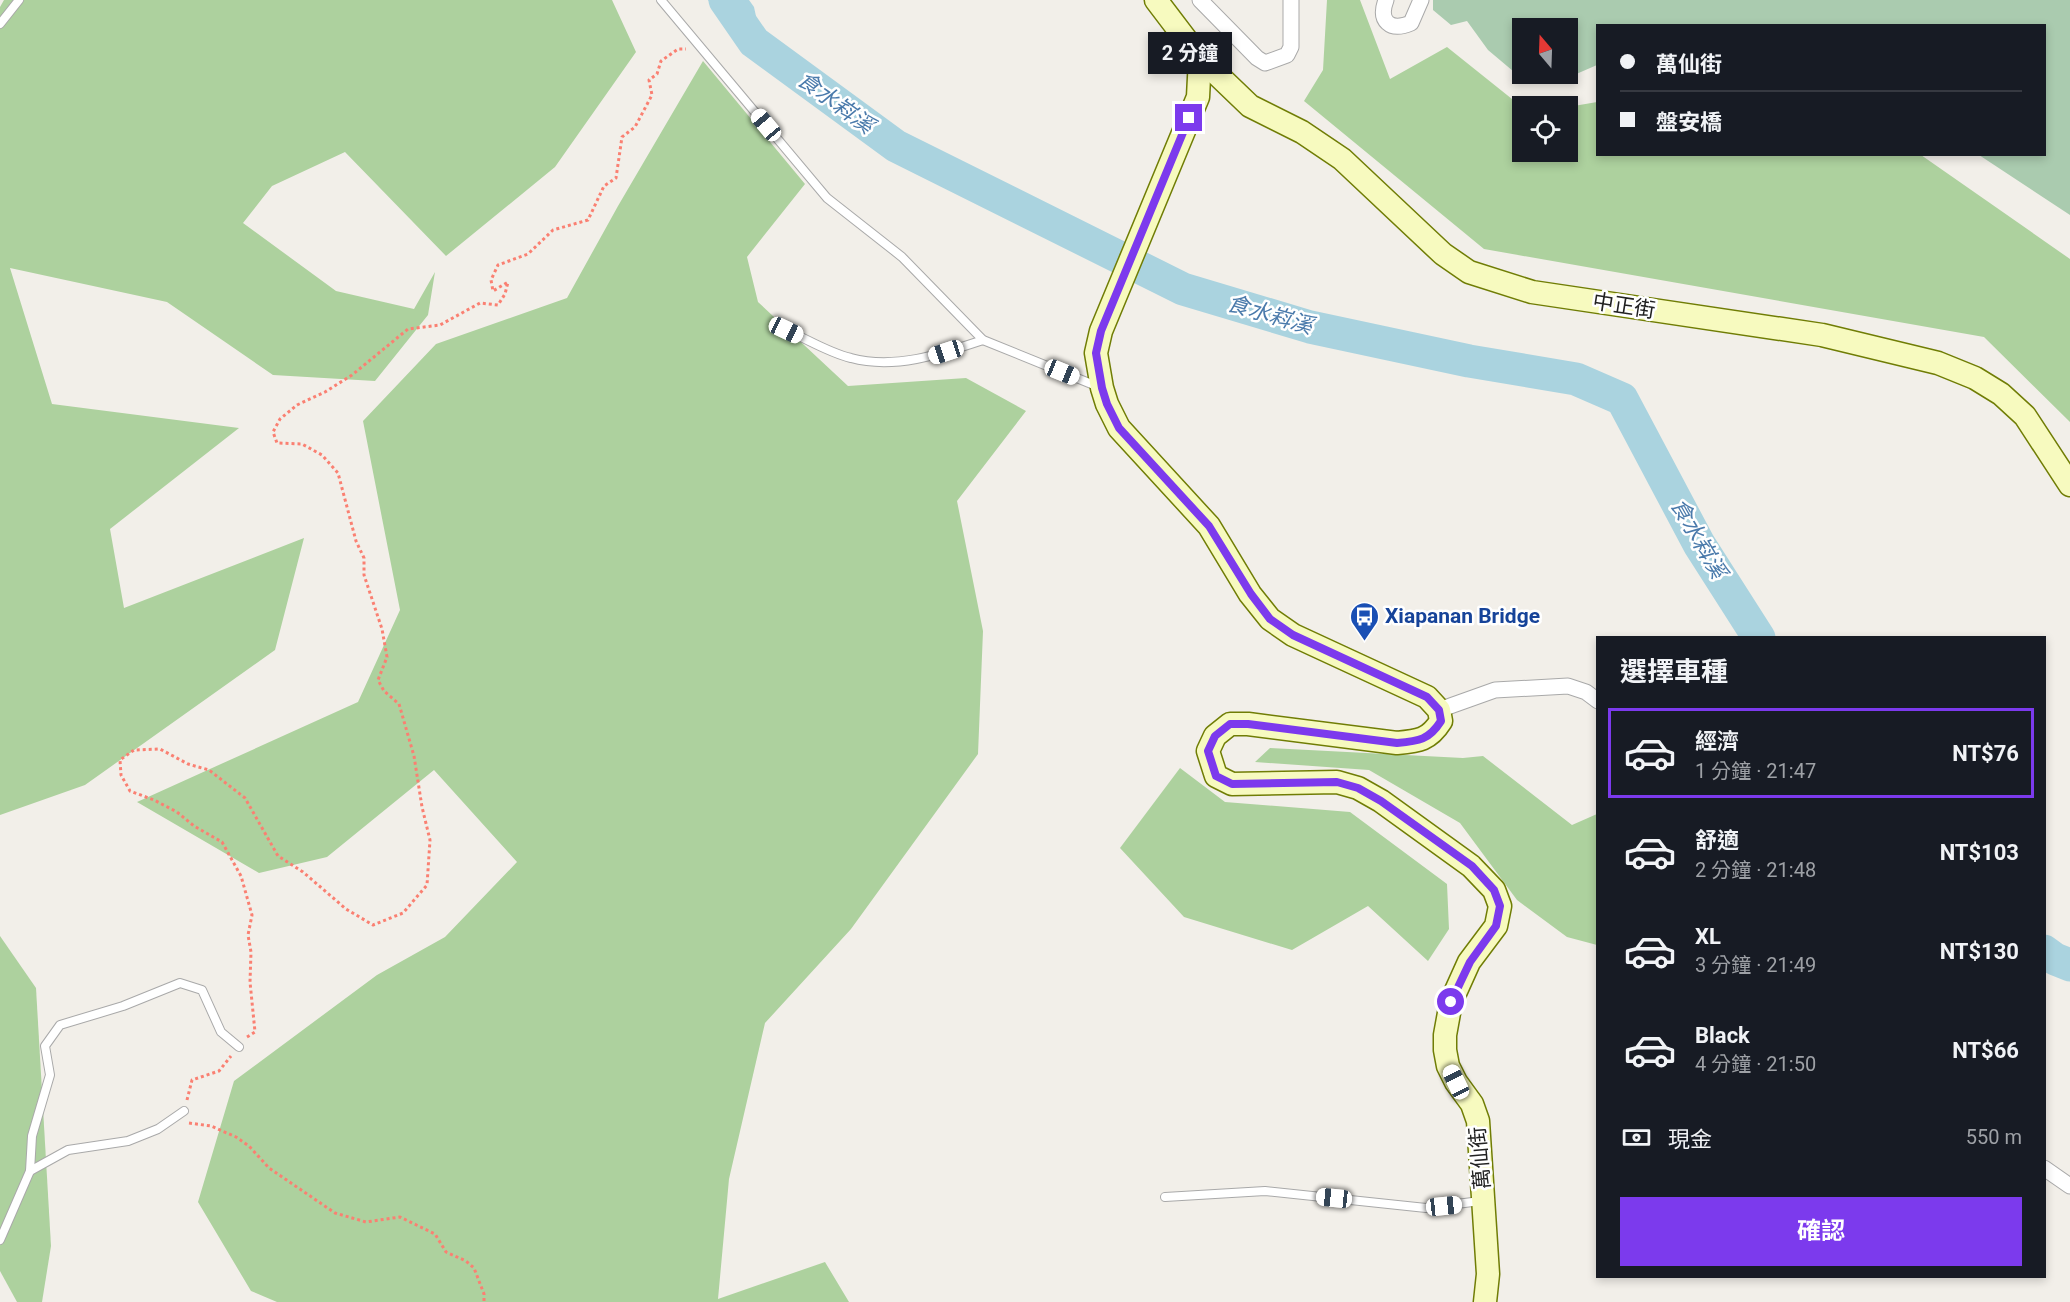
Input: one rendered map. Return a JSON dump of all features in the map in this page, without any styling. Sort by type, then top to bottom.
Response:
[{"type":"street","name":"中正街","points":[[1156,0],[1200,58],[1250,106],[1302,132],[1342,159],[1443,254],[1469,272],[1532,292],[1822,335],[1938,363],[1975,378],[2001,394],[2025,416],[2070,485]]},
{"type":"street","points":[[1200,0],[1257,58],[1265,63],[1287,55],[1291,47],[1291,0]]},
{"type":"street","points":[[1386,0],[1382,10],[1384,18],[1396,27],[1411,23],[1421,0]]},
{"type":"street","points":[[1200,58],[1198,97],[1101,331],[1096,353],[1102,388],[1119,428],[1209,526],[1251,594],[1270,619],[1293,635],[1427,697],[1439,710],[1495,690],[1568,686],[1586,692],[1596,700]]},
{"type":"street","name":"萬仙街","points":[[1439,710],[1441,721],[1433,734],[1417,741],[1397,743],[1248,724],[1230,724],[1215,736],[1208,751],[1216,776],[1232,784],[1337,782],[1358,788],[1381,801],[1472,866],[1494,890],[1500,906],[1496,926],[1470,962],[1451,1002],[1445,1050],[1448,1066],[1472,1104],[1478,1121],[1488,1274],[1485,1302]]},
{"type":"street","points":[[2046,1169],[2070,1186]]},
{"type":"lane","points":[[0,24],[19,0]]},
{"type":"lane","points":[[661,0],[827,198],[902,257],[983,340],[1102,388]]},
{"type":"lane","points":[[786,330],[848,358],[872,363],[927,358],[983,340]]},
{"type":"lane","points":[[0,1240],[30,1171],[32,1136],[50,1075],[45,1046],[60,1025],[123,1006],[180,983],[202,990],[221,1032],[239,1047]]},
{"type":"lane","points":[[30,1171],[68,1150],[128,1141],[159,1129],[184,1111]]},
{"type":"lane","points":[[1165,1197],[1265,1191],[1426,1208],[1483,1200]]},
{"type":"path","points":[[484,1302],[484,1294],[474,1268],[466,1261],[446,1252],[435,1234],[400,1217],[366,1222],[335,1213],[269,1168],[249,1146],[236,1137],[211,1126],[188,1123],[184,1111],[192,1080],[219,1071],[246,1037],[255,1032],[248,935],[252,915],[241,876],[222,842],[194,826],[177,812],[130,791],[121,775],[120,760],[134,750],[160,749],[188,764],[209,770],[245,798],[278,856],[303,872],[346,909],[373,925],[404,913],[427,885],[430,840],[414,756],[399,704],[384,691],[378,680],[387,657],[382,628],[364,575],[364,558],[356,541],[338,473],[322,455],[302,444],[277,443],[273,432],[280,419],[297,405],[325,392],[352,375],[408,329],[440,325],[480,303],[498,305],[505,294],[508,282],[493,291],[491,280],[498,265],[528,254],[553,230],[588,220],[604,186],[616,178],[622,137],[635,127],[652,95],[649,80],[657,74],[662,62],[678,49],[704,51]]},
{"type":"green space","points":[[4,0],[612,0],[636,52],[555,167],[446,256],[345,152],[272,186],[243,223],[336,291],[414,309],[435,272],[428,315],[375,381],[273,375],[167,302],[10,268],[52,404],[239,428],[110,529],[124,608],[304,538],[275,650],[85,785],[0,815],[0,7]]},
{"type":"green space","points":[[1327,0],[1360,0],[1390,79],[1447,47],[1512,99],[1512,162],[1578,162],[1578,105],[1596,102],[1596,156],[1922,156],[2070,259],[2070,422],[1984,337],[1484,249],[1304,101],[1323,70]]},
{"type":"green space","points":[[1433,0],[2070,0],[2070,215],[1981,156],[2046,156],[2046,24],[1596,24],[1596,65],[1578,73],[1578,18],[1512,18],[1512,70],[1488,50],[1467,21],[1451,25],[1433,10]]},
{"type":"green space","points":[[703,61],[805,184],[747,257],[758,302],[848,386],[966,378],[1026,411],[957,501],[983,631],[978,754],[851,929],[765,1023],[729,1179],[718,1299],[825,1262],[849,1302],[277,1302],[251,1291],[198,1202],[234,1081],[377,975],[445,937],[517,862],[434,770],[327,857],[259,873],[137,802],[358,702],[400,610],[363,421],[436,344],[567,298]]},
{"type":"green space","points":[[1270,748],[1463,758],[1483,756],[1572,825],[1596,814],[1596,945],[1567,937],[1517,900],[1460,823],[1369,770],[1255,762]]},
{"type":"green space","points":[[1180,768],[1225,802],[1350,812],[1447,884],[1449,929],[1428,961],[1368,906],[1292,950],[1184,917],[1120,848]]},
{"type":"green space","points":[[0,936],[36,988],[51,1246],[42,1302],[17,1302],[0,1271]]},
{"type":"water","points":[[708,0],[749,0],[754,7],[763,49],[752,52],[723,22]]},
{"type":"waterway","name":"食水嵙溪","points":[[725,0],[754,42],[896,146],[1183,289],[1310,327],[1469,361],[1576,379],[1622,399],[1699,544],[1758,636]]},
{"type":"waterway","name":"食水嵙溪","points":[[2046,952],[2070,965]]},
{"type":"place","name":"Xiapanan Bridge","points":[[1364,642]]},
{"type":"route","points":[[1189,118],[1101,331],[1096,353],[1107,404],[1119,428],[1209,526],[1251,594],[1270,619],[1293,635],[1427,697],[1439,710],[1441,721],[1433,734],[1417,741],[1397,743],[1248,724],[1230,724],[1215,736],[1208,751],[1216,776],[1232,784],[1337,782],[1358,788],[1381,801],[1472,866],[1494,890],[1500,906],[1496,926],[1470,962],[1451,1002]]}]
